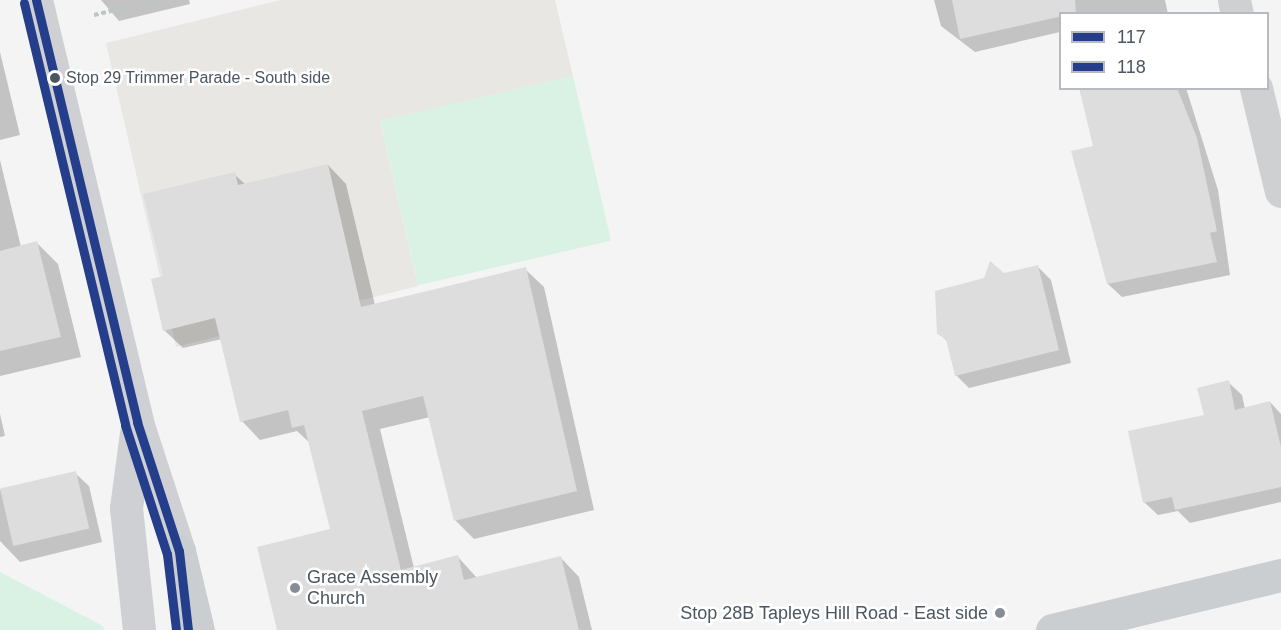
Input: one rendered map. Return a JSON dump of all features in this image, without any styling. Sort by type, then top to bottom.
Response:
[{"type":"main road","points":[[36,0],[137,422],[179,551],[198,630]]},
{"type":"main road","points":[[137,422],[126,508],[139,630]]},
{"type":"main road","points":[[179,551],[188,630]]},
{"type":"main road","points":[[1052,630],[1281,575]]},
{"type":"street","points":[[1256,90],[1281,191]]},
{"type":"path","points":[[94,15],[158,0]]},
{"type":"shaded area","points":[[280,0],[555,0],[573,76],[380,121],[418,286],[176,347],[106,43]]},
{"type":"green space","points":[[573,76],[611,241],[418,285],[380,121]]},
{"type":"green space","points":[[0,572],[103,626],[104,630],[0,630]]},
{"type":"building","points":[[952,0],[1075,0],[1076,12],[1059,12],[1059,17],[960,39]]},
{"type":"building","points":[[1079,90],[1178,90],[1197,138],[1217,231],[1210,233],[1217,262],[1107,284],[1071,151],[1093,146]]},
{"type":"building","points":[[328,164],[361,307],[526,267],[577,491],[454,521],[423,396],[362,411],[401,570],[458,555],[464,580],[561,556],[579,630],[277,630],[257,547],[330,529],[304,425],[292,428],[288,410],[240,422],[215,318],[163,331],[151,279],[163,276],[143,194],[235,172],[238,185]]},
{"type":"building","points":[[37,241],[61,337],[0,351],[0,251]]},
{"type":"building","points":[[990,261],[1004,273],[1038,265],[1059,350],[955,376],[946,339],[937,334],[935,291],[984,278]]},
{"type":"building","points":[[1229,380],[1235,410],[1270,401],[1281,447],[1281,487],[1175,510],[1172,497],[1143,503],[1128,431],[1204,415],[1197,388]]},
{"type":"building","points":[[76,471],[89,528],[13,546],[0,489]]},
{"type":"transit line","name":"117","points":[[36,0],[137,422],[179,551],[188,630]]},
{"type":"transit line","name":"118","points":[[24,3],[125,425],[167,554],[176,630]]},
{"type":"place","name":"Stop 29 Trimmer Parade - South side","points":[[55,78]]},
{"type":"place","name":"Grace Assembly Church","points":[[295,588]]},
{"type":"place","name":"Stop 28B Tapleys Hill Road - East side","points":[[1000,613]]}]
